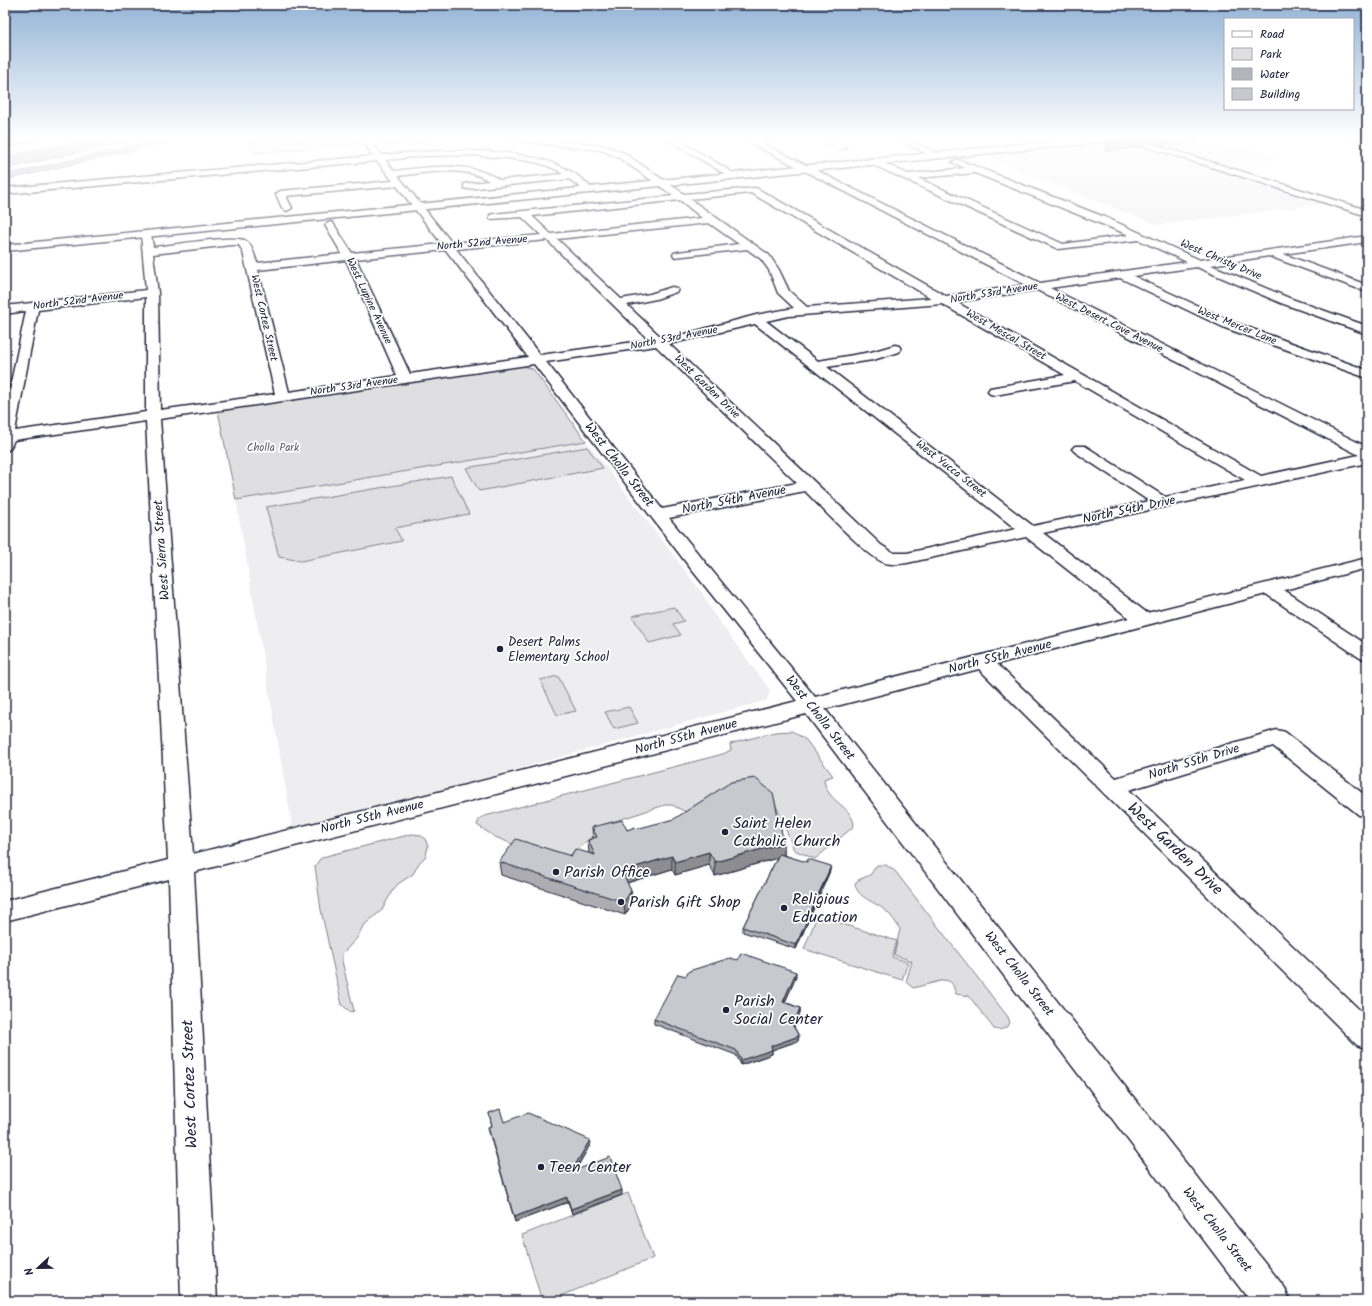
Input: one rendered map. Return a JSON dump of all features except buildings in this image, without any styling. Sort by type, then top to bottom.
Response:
[{"type":"main road","points":[[5,248],[147,242],[417,206],[488,199]]},
{"type":"main road","points":[[1322,199],[1367,213]]},
{"type":"street","points":[[282,199],[287,208]]},
{"type":"street","name":"West Cholla Street","points":[[411,199],[658,515],[810,705],[1271,1301]]},
{"type":"street","points":[[493,217],[665,199]]},
{"type":"street","points":[[685,199],[711,220],[765,257],[784,292],[803,310]]},
{"type":"street","name":"West Mescal Street","points":[[769,199],[1258,481]]},
{"type":"street","name":"West Desert Cove Avenue","points":[[865,199],[1367,453]]},
{"type":"street","points":[[956,199],[1062,247],[1139,236]]},
{"type":"street","name":"West Christy Drive","points":[[1047,199],[1139,236],[1195,263],[1309,310],[1367,330]]},
{"type":"street","name":"West Garden Drive","points":[[524,214],[810,485],[875,549],[890,559]]},
{"type":"street","name":"North 52nd Avenue","points":[[252,267],[448,246],[550,238],[711,220]]},
{"type":"street","name":"West Lupine Avenue","points":[[330,225],[349,257],[405,379]]},
{"type":"street","name":"West Cortez Street","points":[[147,242],[240,242],[245,246],[252,267],[283,397]]},
{"type":"street","name":"West Sierra Street","points":[[147,242],[152,293],[153,416],[181,866]]},
{"type":"street","name":"North 53rd Avenue","points":[[6,440],[153,416],[660,342],[707,333],[756,319],[803,310],[945,300],[1341,243],[1364,245]]},
{"type":"street","points":[[678,255],[749,246]]},
{"type":"street","points":[[1270,253],[1367,289]]},
{"type":"street","name":"West Mercer Lane","points":[[1120,274],[1230,325],[1357,373]]},
{"type":"street","points":[[618,303],[652,297],[672,290]]},
{"type":"street","name":"North 52nd Avenue","points":[[5,310],[152,293]]},
{"type":"street","points":[[6,440],[33,306]]},
{"type":"street","name":"West Yucca Street","points":[[756,319],[1144,620]]},
{"type":"street","points":[[817,365],[873,356],[895,349]]},
{"type":"street","points":[[995,392],[1077,377]]},
{"type":"street","points":[[1080,449],[1162,502]]},
{"type":"street","name":"North 54th Drive","points":[[890,559],[907,558],[1367,458]]},
{"type":"street","name":"North 54th Avenue","points":[[658,515],[810,485]]},
{"type":"street","name":"North 55th Avenue","points":[[5,911],[1367,563]]},
{"type":"street","points":[[1269,588],[1367,654]]},
{"type":"street","name":"West Garden Drive","points":[[983,662],[1367,1036]]},
{"type":"street","name":"North 55th Drive","points":[[1112,787],[1277,737],[1367,809]]},
{"type":"street","name":"West Cortez Street","points":[[181,866],[199,1301]]},
{"type":"shaded area","points":[[1092,199],[1305,199],[1321,204],[1158,225]]},
{"type":"shaded area","name":"Desert Palms Elementary School","points":[[586,441],[703,594],[713,613],[770,690],[767,700],[293,831],[236,500]]},
{"type":"green space","name":"Cholla Park","points":[[522,366],[533,369],[586,441],[236,500],[218,411]]},
{"type":"green space","points":[[587,447],[603,468],[479,491],[466,468]]},
{"type":"green space","points":[[451,476],[469,514],[395,528],[402,541],[301,561],[279,557],[266,507]]},
{"type":"green space","points":[[674,607],[684,621],[673,624],[681,635],[649,643],[632,616]]},
{"type":"green space","points":[[558,676],[576,711],[557,715],[540,680]]},
{"type":"green space","points":[[629,707],[638,723],[614,729],[605,712]]},
{"type":"green space","points":[[792,731],[806,740],[833,776],[824,779],[826,787],[833,798],[852,817],[854,824],[853,827],[815,859],[794,850],[773,798],[688,813],[672,805],[665,805],[609,823],[570,855],[553,860],[495,837],[477,825],[480,818],[485,816],[723,754],[731,750],[730,744],[775,732]]},
{"type":"green space","points":[[412,834],[420,835],[425,839],[428,846],[426,856],[419,863],[413,874],[398,884],[392,891],[382,910],[363,926],[357,938],[342,954],[342,961],[354,1011],[351,1012],[342,1005],[321,910],[315,866],[320,859],[326,856]]},
{"type":"green space","points":[[877,865],[886,865],[895,871],[1008,1017],[1010,1023],[1007,1027],[1001,1030],[994,1029],[969,996],[956,994],[953,985],[950,982],[944,980],[913,988],[906,982],[912,961],[894,955],[900,929],[886,911],[863,896],[856,889],[855,884],[858,880],[870,875]]},
{"type":"green space","points":[[817,916],[897,941],[892,957],[908,962],[902,980],[804,949]]},
{"type":"green space","points":[[628,1193],[653,1258],[549,1301],[542,1301],[522,1235]]},
{"type":"place","name":"Desert Palms Elementary School","points":[[500,649]]},
{"type":"place","name":"Saint Helen Catholic Church","points":[[725,832]]},
{"type":"place","name":"Parish Office","points":[[556,872]]},
{"type":"place","name":"Parish Gift Shop","points":[[621,902]]},
{"type":"place","name":"Religious Education","points":[[784,908]]},
{"type":"place","name":"Parish Social Center","points":[[726,1010]]},
{"type":"place","name":"Teen Center","points":[[541,1167]]}]
